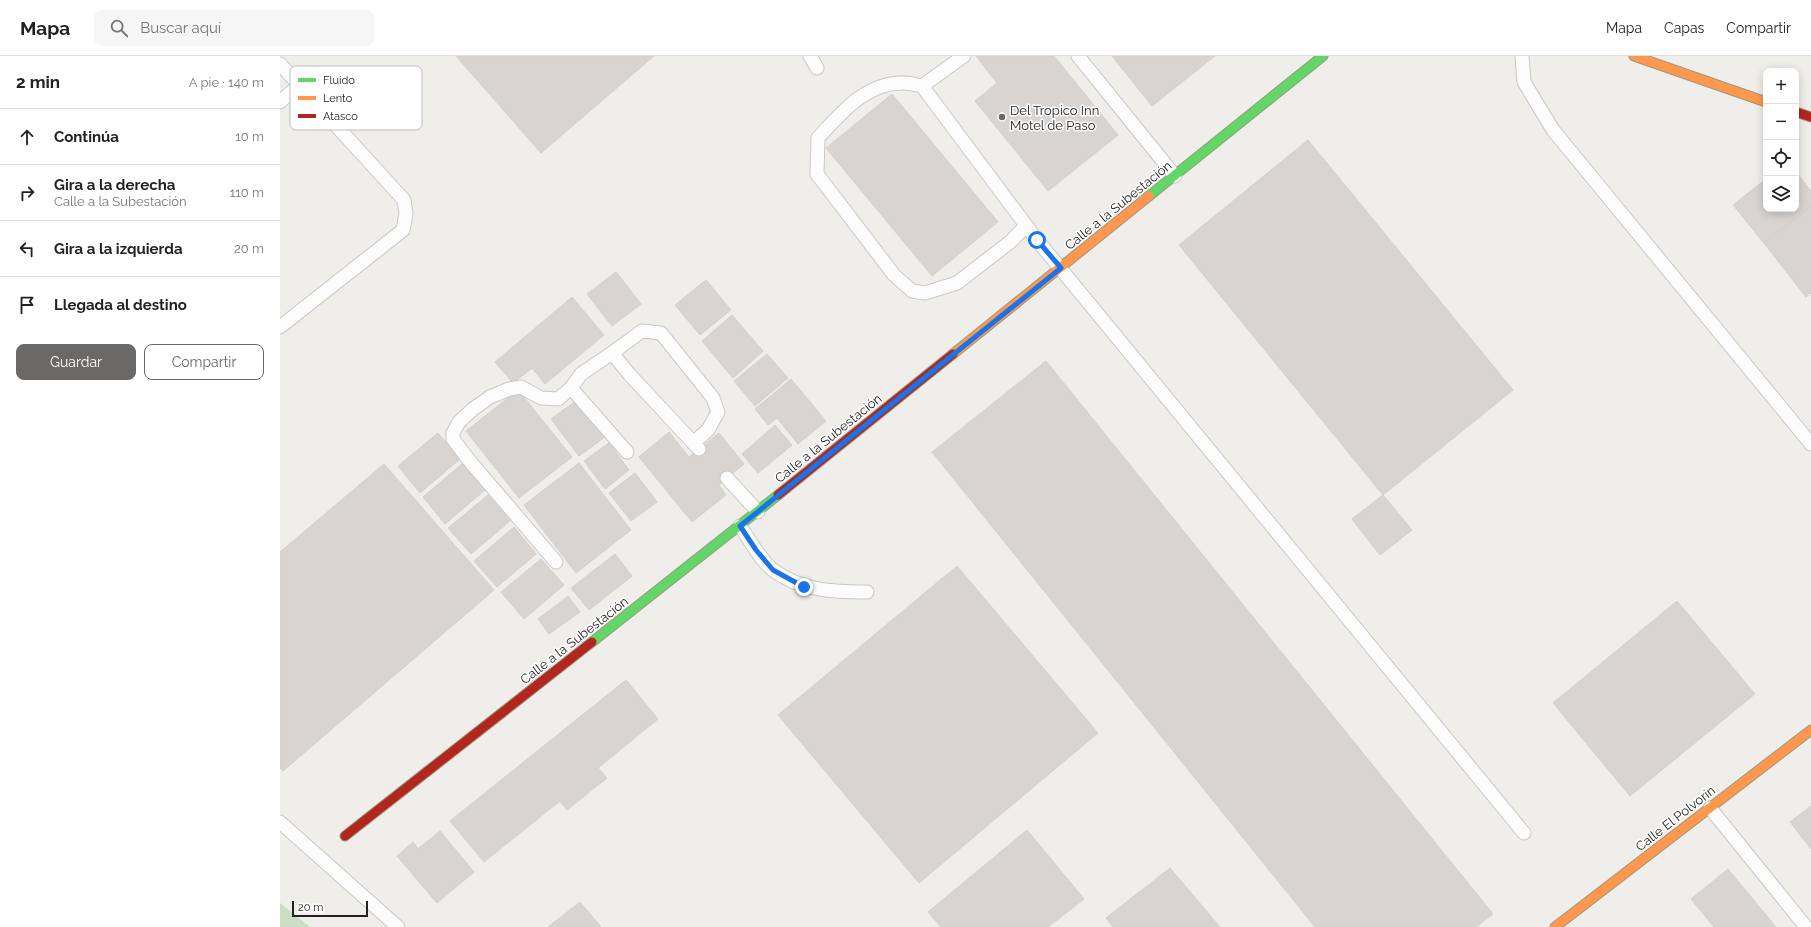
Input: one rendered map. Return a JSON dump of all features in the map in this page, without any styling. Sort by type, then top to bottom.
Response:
[{"type":"street","name":"Calle a la Subestación","points":[[345,836],[758,512],[1323,56]]},
{"type":"street","points":[[1634,56],[1763,101]]},
{"type":"street","points":[[1799,113],[1811,117]]},
{"type":"street","name":"Calle El Polvorín","points":[[1555,927],[1811,730]]},
{"type":"lane","points":[[810,56],[817,68]]},
{"type":"lane","points":[[922,86],[964,56]]},
{"type":"lane","points":[[1078,56],[1175,176]]},
{"type":"lane","points":[[1522,56],[1524,82],[1553,130],[1811,444]]},
{"type":"lane","points":[[280,64],[290,75]]},
{"type":"lane","points":[[1026,226],[1010,242],[957,283],[925,293],[912,291],[894,275],[817,174],[818,138],[851,103],[881,86],[904,83],[922,86],[1026,226],[1524,833]]},
{"type":"lane","points":[[280,102],[290,93]]},
{"type":"lane","points":[[280,328],[403,230],[406,214],[404,200],[340,130]]},
{"type":"lane","points":[[556,562],[468,459],[453,439],[453,433],[459,422],[473,409],[490,397],[509,389],[521,387],[540,398],[558,399],[571,388],[581,374],[642,331],[660,333],[713,398],[718,412],[708,430],[696,446],[630,375],[612,353]]},
{"type":"lane","points":[[571,388],[627,452]]},
{"type":"lane","points":[[727,478],[758,512]]},
{"type":"lane","points":[[740,526],[756,550],[773,570],[804,587],[840,592],[867,592]]},
{"type":"lane","points":[[1710,808],[1806,927]]},
{"type":"lane","points":[[280,822],[398,927]]},
{"type":"green space","points":[[280,903],[310,927],[280,927]]},
{"type":"building","points":[[456,56],[654,56],[541,153]]},
{"type":"building","points":[[976,56],[1054,56],[1118,135],[1048,191],[975,101],[997,83]]},
{"type":"building","points":[[1112,56],[1215,56],[1152,106]]},
{"type":"building","points":[[892,94],[998,222],[932,276],[826,148]]},
{"type":"building","points":[[1308,140],[1513,390],[1383,495],[1179,245]]},
{"type":"building","points":[[1799,176],[1811,191],[1811,206],[1764,243],[1733,205],[1763,181],[1763,212],[1799,212]]},
{"type":"building","points":[[1811,206],[1811,293],[1806,297],[1764,243]]},
{"type":"building","points":[[616,272],[641,304],[612,326],[587,294]]},
{"type":"building","points":[[706,280],[731,310],[700,335],[675,305]]},
{"type":"building","points":[[572,297],[604,335],[545,384],[532,368],[513,383],[495,362]]},
{"type":"building","points":[[732,315],[763,351],[733,378],[702,341]]},
{"type":"building","points":[[767,354],[788,378],[755,406],[734,381]]},
{"type":"building","points":[[1046,361],[1493,914],[1476,927],[1315,927],[932,452]]},
{"type":"building","points":[[791,379],[826,421],[798,444],[777,418],[768,425],[755,409]]},
{"type":"building","points":[[518,390],[572,457],[519,498],[466,431]]},
{"type":"building","points":[[577,400],[605,437],[579,456],[551,419]]},
{"type":"building","points":[[775,425],[792,445],[758,473],[742,454]]},
{"type":"building","points":[[669,432],[689,457],[719,433],[744,464],[719,485],[726,495],[692,522],[639,457]]},
{"type":"building","points":[[438,433],[460,459],[420,493],[398,466]]},
{"type":"building","points":[[609,443],[629,470],[605,489],[584,461]]},
{"type":"building","points":[[579,463],[631,530],[576,573],[524,505]]},
{"type":"building","points":[[384,464],[494,590],[283,771],[280,768],[280,552]]},
{"type":"building","points":[[462,464],[485,490],[445,524],[423,497]]},
{"type":"building","points":[[635,473],[657,502],[631,521],[609,493]]},
{"type":"building","points":[[488,495],[510,521],[471,554],[448,528]]},
{"type":"building","points":[[1383,495],[1412,530],[1380,555],[1352,519]]},
{"type":"building","points":[[514,527],[536,554],[497,587],[474,561]]},
{"type":"building","points":[[615,554],[632,576],[589,610],[571,588]]},
{"type":"building","points":[[541,559],[564,585],[524,619],[501,592]]},
{"type":"building","points":[[957,566],[1098,733],[919,883],[778,715]]},
{"type":"building","points":[[568,596],[580,612],[549,634],[538,619]]},
{"type":"building","points":[[1677,601],[1755,694],[1630,796],[1553,703]]},
{"type":"building","points":[[626,680],[658,719],[598,768],[607,778],[567,810],[560,801],[484,862],[450,821]]},
{"type":"building","points":[[1811,806],[1811,849],[1790,822]]},
{"type":"building","points":[[1027,830],[1084,899],[1048,927],[941,927],[928,912]]},
{"type":"building","points":[[440,831],[474,872],[437,903],[397,856],[413,842],[418,849]]},
{"type":"building","points":[[1170,868],[1220,927],[1113,927],[1106,918]]},
{"type":"building","points":[[1728,869],[1776,927],[1714,927],[1691,899]]},
{"type":"building","points":[[580,902],[601,927],[548,927]]},
{"type":"traffic: fast","points":[[1149,196],[1323,56]]},
{"type":"traffic: fast","points":[[592,642],[778,495]]},
{"type":"traffic: slow","points":[[1634,56],[1763,101]]},
{"type":"traffic: slow","points":[[953,354],[1149,196]]},
{"type":"traffic: slow","points":[[1555,927],[1811,730]]},
{"type":"traffic: jam","points":[[1799,113],[1811,117]]},
{"type":"traffic: jam","points":[[778,495],[953,354]]},
{"type":"traffic: jam","points":[[345,836],[592,642]]},
{"type":"place","name":"Del Tropico Inn Motel de Paso","points":[[1002,117]]},
{"type":"route","points":[[804,587],[773,570],[756,550],[740,526],[1061,268],[1037,240]]}]
